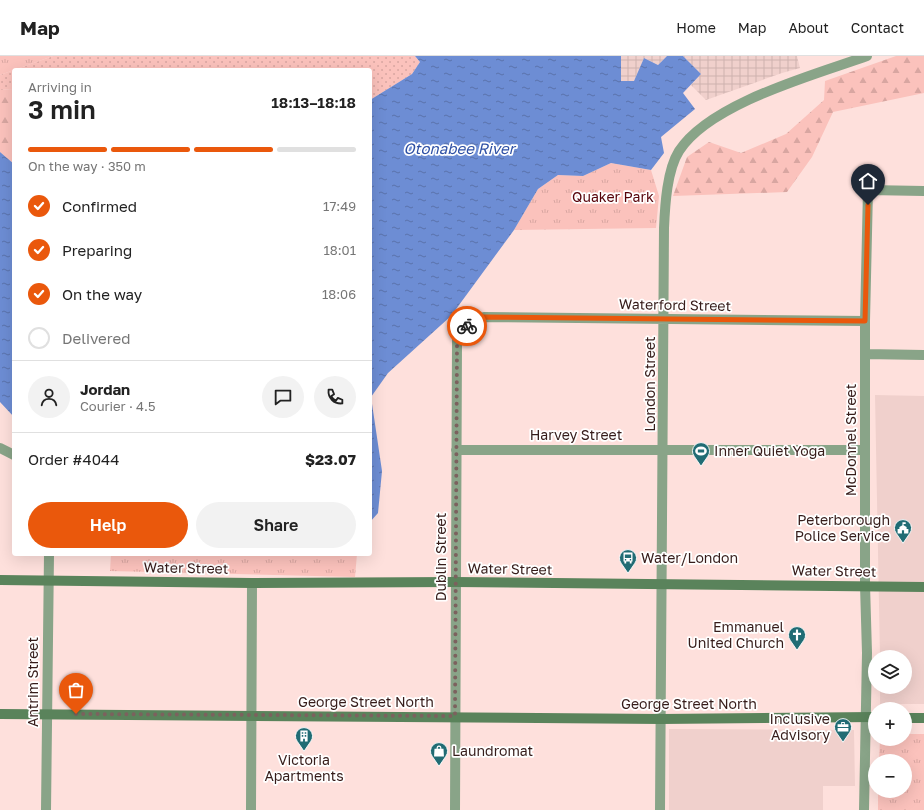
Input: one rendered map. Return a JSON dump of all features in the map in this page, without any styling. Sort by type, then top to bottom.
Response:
[{"type":"main road","name":"Water Street","points":[[0,580],[49,579],[252,583],[455,582],[924,587]]},
{"type":"main road","name":"George Street North","points":[[0,714],[455,716],[661,719],[868,717]]},
{"type":"main road","points":[[912,718],[924,718]]},
{"type":"street","name":"London Street","points":[[660,810],[665,197],[679,151],[697,130],[742,102],[867,56]]},
{"type":"street","name":"McDonnel Street","points":[[869,702],[865,586],[865,321],[868,190],[924,190]]},
{"type":"street","name":"Waterford Street","points":[[484,317],[865,321]]},
{"type":"street","name":"Dublin Street","points":[[455,810],[457,341],[467,326],[484,317]]},
{"type":"street","points":[[865,354],[924,355]]},
{"type":"street","points":[[1,448],[12,454]]},
{"type":"street","name":"Harvey Street","points":[[456,450],[865,450]]},
{"type":"street","name":"Antrim Street","points":[[46,810],[49,556]]},
{"type":"street","points":[[251,810],[252,715],[250,704],[252,583]]},
{"type":"street","name":"McDonnel Street","points":[[864,810],[868,746]]},
{"type":"shaded area","points":[[621,56],[667,56],[658,65],[644,58],[634,81],[621,81]]},
{"type":"shaded area","points":[[683,56],[797,56],[800,68],[706,100],[691,85],[701,74]]},
{"type":"shaded area","points":[[875,395],[924,396],[924,704],[912,704],[912,702],[880,702],[880,694],[912,694],[912,650],[880,650]]},
{"type":"shaded area","points":[[669,729],[854,730],[855,786],[823,786],[823,810],[669,810]]},
{"type":"green space","points":[[0,56],[53,56],[20,68],[12,68],[12,71],[0,75]]},
{"type":"green space","points":[[53,56],[415,56],[420,62],[412,74],[372,99],[372,68],[20,68]]},
{"type":"green space","points":[[896,56],[924,56],[924,93],[833,112],[812,157],[787,192],[673,196],[687,157],[709,142],[741,153],[786,134],[824,100],[825,81]]},
{"type":"green space","points":[[12,71],[12,89],[0,90],[0,75]]},
{"type":"green space","points":[[12,89],[12,162],[0,152],[0,90]]},
{"type":"green space","name":"Quaker Park","points":[[611,163],[651,170],[659,196],[656,228],[514,230],[538,189],[558,175],[583,176]]},
{"type":"green space","points":[[111,556],[357,556],[355,577],[110,571]]},
{"type":"green space","points":[[912,734],[924,734],[924,810],[878,810],[878,798],[912,798],[912,754],[879,754],[880,746],[912,746]]},
{"type":"water","name":"Otonabee River","points":[[415,56],[621,56],[621,81],[634,81],[644,58],[658,65],[667,56],[683,56],[701,74],[683,93],[695,109],[661,137],[664,153],[651,170],[611,163],[583,176],[558,175],[538,189],[514,230],[451,316],[388,373],[372,396],[372,99],[412,74],[420,62]]},
{"type":"water","points":[[0,152],[12,162],[12,415],[0,402]]},
{"type":"water","name":"Otonabee River","points":[[372,404],[382,471],[378,513],[372,520]]},
{"type":"way so far","points":[[76,714],[455,716],[457,341],[467,326]]},
{"type":"place","name":"Inner Quiet Yoga","points":[[701,466]]},
{"type":"place","name":"Peterborough Police Service","points":[[903,543]]},
{"type":"place","name":"Water/London","points":[[628,573]]},
{"type":"place","name":"Emmanuel United Church","points":[[797,650]]},
{"type":"place","name":"Inclusive Advisory","points":[[843,742]]},
{"type":"place","name":"Victoria Apartments","points":[[304,751]]},
{"type":"place","name":"Laundromat","points":[[439,766]]},
{"type":"route","points":[[467,326],[484,317],[865,321],[868,205]]}]
